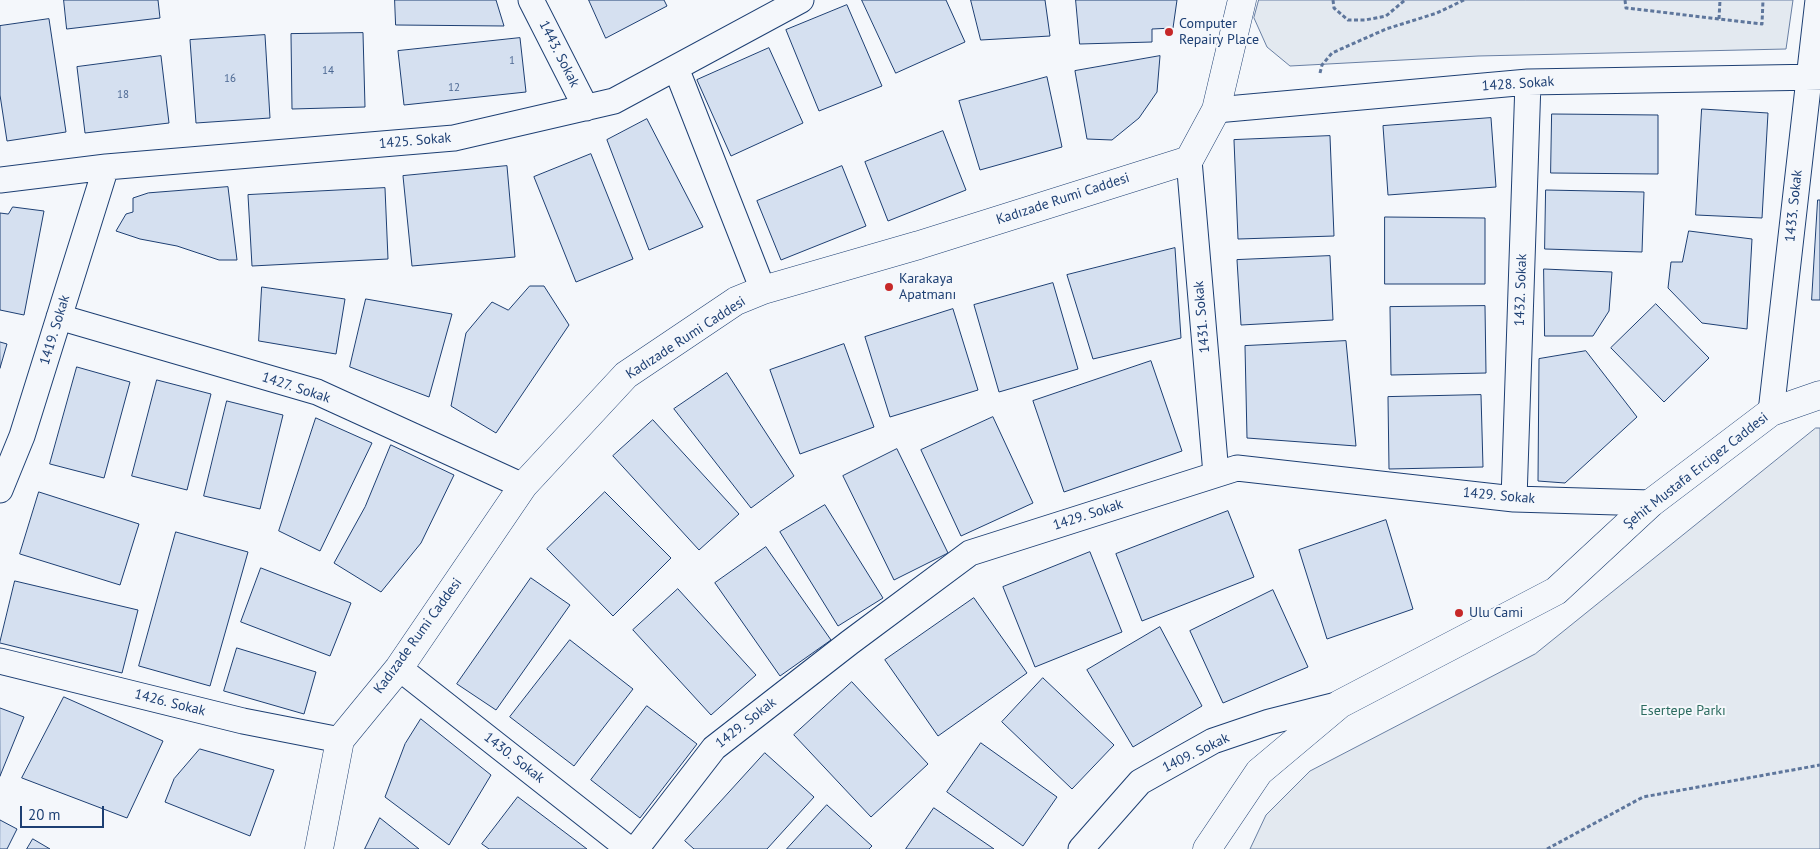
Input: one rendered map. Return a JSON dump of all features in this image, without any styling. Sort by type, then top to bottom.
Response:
[{"type":"street","name":"1443. Sokak","points":[[531,0],[586,108]]},
{"type":"street","name":"1425. Sokak","points":[[0,180],[106,167],[454,138],[614,101],[801,0]]},
{"type":"street","points":[[1189,160],[1216,110],[1242,0]]},
{"type":"street","name":"1433. Sokak","points":[[1771,412],[1814,77],[1818,0]]},
{"type":"street","points":[[676,68],[763,290]]},
{"type":"street","name":"1428. Sokak","points":[[1216,110],[1528,82],[1814,77]]},
{"type":"street","name":"1432. Sokak","points":[[1514,499],[1528,82]]},
{"type":"street","name":"Kadızade Rumi Caddesi","points":[[319,849],[340,740],[399,668],[523,486],[626,376],[736,301],[763,290],[919,245],[1189,160]]},
{"type":"street","name":"1431. Sokak","points":[[1189,160],[1216,474]]},
{"type":"street","name":"1419. Sokak","points":[[0,490],[22,436],[106,167]]},
{"type":"street","name":"1427. Sokak","points":[[59,317],[316,392],[523,486]]},
{"type":"street","name":"Şehit Mustafa Ercigez Caddesi","points":[[1207,849],[1258,772],[1340,704],[1556,591],[1651,503],[1771,412],[1820,395]]},
{"type":"street","name":"1429. Sokak","points":[[636,849],[714,748],[849,642],[970,553],[1237,468],[1514,499],[1651,503]]},
{"type":"street","name":"1426. Sokak","points":[[0,661],[243,721],[340,740]]},
{"type":"street","name":"1430. Sokak","points":[[399,668],[629,849]]},
{"type":"street","name":"1409. Sokak","points":[[1081,849],[1140,782],[1213,741],[1269,722],[1340,704]]},
{"type":"path","points":[[1332,0],[1334,8],[1348,20],[1365,20],[1386,16],[1404,0]]},
{"type":"path","points":[[1313,101],[1322,65],[1332,53],[1386,29],[1437,13],[1464,0]]},
{"type":"path","points":[[1625,0],[1626,8],[1762,24],[1763,0]]},
{"type":"path","points":[[1719,20],[1720,0]]},
{"type":"path","points":[[1547,849],[1643,797],[1820,764]]},
{"type":"green space","points":[[1259,0],[1793,0],[1786,49],[1478,56],[1290,66],[1267,47],[1254,18]]},
{"type":"green space","name":"Esertepe Parkı","points":[[1816,428],[1820,428],[1820,849],[1250,849],[1266,815],[1310,771],[1535,654]]},
{"type":"building","points":[[64,0],[158,0],[160,18],[67,29]]},
{"type":"building","points":[[395,0],[496,0],[504,26],[396,25]]},
{"type":"building","points":[[589,0],[664,0],[667,6],[606,38]]},
{"type":"building","points":[[862,0],[946,0],[965,42],[896,73]]},
{"type":"building","points":[[971,0],[1045,0],[1050,36],[981,40]]},
{"type":"building","points":[[1076,0],[1177,0],[1173,28],[1152,29],[1152,42],[1080,44]]},
{"type":"building","points":[[847,5],[882,86],[819,111],[786,30]]},
{"type":"building","points":[[49,19],[66,132],[7,141],[0,95],[0,26]]},
{"type":"building","points":[[363,33],[365,107],[292,109],[291,34]]},
{"type":"building","points":[[265,35],[270,118],[196,123],[190,40]]},
{"type":"building","points":[[520,38],[526,92],[404,105],[398,51]]},
{"type":"building","points":[[769,48],[803,123],[731,156],[697,80]]},
{"type":"building","points":[[161,56],[169,123],[85,133],[77,67]]},
{"type":"building","points":[[1160,56],[1157,92],[1139,118],[1112,140],[1087,139],[1075,71]]},
{"type":"building","points":[[1047,77],[1062,147],[980,170],[959,101]]},
{"type":"building","points":[[1702,109],[1768,113],[1762,218],[1696,215]]},
{"type":"building","points":[[1552,114],[1658,115],[1658,174],[1551,173]]},
{"type":"building","points":[[1491,118],[1496,187],[1388,195],[1383,126]]},
{"type":"building","points":[[647,119],[703,227],[649,250],[607,140]]},
{"type":"building","points":[[943,131],[966,190],[888,221],[865,162]]},
{"type":"building","points":[[1330,136],[1334,236],[1238,239],[1234,140]]},
{"type":"building","points":[[591,154],[633,259],[576,282],[534,177]]},
{"type":"building","points":[[507,166],[515,257],[412,266],[403,176]]},
{"type":"building","points":[[842,166],[866,226],[781,260],[757,201]]},
{"type":"building","points":[[228,187],[237,260],[219,260],[177,246],[140,239],[116,231],[126,214],[133,212],[133,198],[148,193]]},
{"type":"building","points":[[385,188],[388,259],[252,266],[248,195]]},
{"type":"building","points":[[1546,190],[1644,192],[1642,252],[1545,249]]},
{"type":"building","points":[[1818,200],[1820,200],[1820,300],[1812,300]]},
{"type":"building","points":[[13,207],[44,211],[24,315],[0,310],[0,213],[8,214]]},
{"type":"building","points":[[1385,217],[1485,218],[1485,284],[1385,284]]},
{"type":"building","points":[[1689,231],[1752,239],[1747,329],[1702,323],[1668,288],[1671,262],[1682,262]]},
{"type":"building","points":[[1175,248],[1181,338],[1093,359],[1067,275]]},
{"type":"building","points":[[1330,256],[1333,320],[1241,325],[1237,260]]},
{"type":"building","points":[[1544,269],[1612,272],[1609,311],[1593,336],[1545,336]]},
{"type":"building","points":[[1053,283],[1078,369],[999,392],[974,305]]},
{"type":"building","points":[[530,286],[544,286],[569,325],[496,433],[451,406],[466,333],[492,302],[508,310]]},
{"type":"building","points":[[262,287],[345,299],[336,354],[259,341]]},
{"type":"building","points":[[366,299],[452,314],[429,397],[350,367]]},
{"type":"building","points":[[1656,304],[1709,358],[1664,402],[1611,348]]},
{"type":"building","points":[[1485,306],[1486,373],[1391,375],[1390,307]]},
{"type":"building","points":[[953,309],[978,390],[890,417],[865,337]]},
{"type":"building","points":[[1346,341],[1356,446],[1247,438],[1245,346]]},
{"type":"building","points":[[0,342],[7,344],[0,368]]},
{"type":"building","points":[[844,344],[874,427],[800,454],[770,370]]},
{"type":"building","points":[[1586,351],[1637,417],[1565,483],[1538,481],[1539,359]]},
{"type":"building","points":[[1151,361],[1182,451],[1064,492],[1033,401]]},
{"type":"building","points":[[77,367],[130,382],[104,478],[50,464]]},
{"type":"building","points":[[727,373],[794,476],[751,508],[674,409]]},
{"type":"building","points":[[157,380],[211,394],[187,490],[132,476]]},
{"type":"building","points":[[1481,395],[1483,467],[1389,469],[1388,397]]},
{"type":"building","points":[[227,401],[283,415],[260,509],[204,496]]},
{"type":"building","points":[[993,417],[1033,503],[961,536],[921,450]]},
{"type":"building","points":[[316,418],[372,443],[320,551],[279,531]]},
{"type":"building","points":[[653,420],[739,514],[699,550],[613,456]]},
{"type":"building","points":[[391,445],[454,475],[421,543],[381,592],[334,563],[365,507]]},
{"type":"building","points":[[897,449],[948,553],[894,580],[843,476]]},
{"type":"building","points":[[39,492],[139,524],[120,585],[20,554]]},
{"type":"building","points":[[605,492],[671,558],[613,616],[547,549]]},
{"type":"building","points":[[825,505],[883,598],[838,626],[780,532]]},
{"type":"building","points":[[1228,511],[1254,577],[1142,621],[1116,554]]},
{"type":"building","points":[[1386,520],[1413,609],[1327,639],[1299,550]]},
{"type":"building","points":[[176,532],[248,552],[210,686],[139,666]]},
{"type":"building","points":[[766,547],[831,640],[780,676],[715,583]]},
{"type":"building","points":[[1090,552],[1122,632],[1035,667],[1003,587]]},
{"type":"building","points":[[261,568],[351,603],[330,656],[241,622]]},
{"type":"building","points":[[531,578],[570,605],[496,710],[457,684]]},
{"type":"building","points":[[15,581],[138,610],[122,673],[0,643]]},
{"type":"building","points":[[678,589],[756,675],[711,715],[633,630]]},
{"type":"building","points":[[1273,590],[1308,667],[1223,703],[1190,631]]},
{"type":"building","points":[[974,598],[1027,673],[938,736],[885,660]]},
{"type":"building","points":[[1160,627],[1202,706],[1133,747],[1087,670]]},
{"type":"building","points":[[570,640],[633,689],[574,766],[510,717]]},
{"type":"building","points":[[237,648],[316,672],[304,714],[224,691]]},
{"type":"building","points":[[1043,678],[1114,745],[1072,789],[1002,722]]},
{"type":"building","points":[[852,682],[928,764],[871,817],[794,735]]},
{"type":"building","points":[[64,697],[163,741],[127,818],[22,778]]},
{"type":"building","points":[[647,706],[697,744],[640,818],[591,780]]},
{"type":"building","points":[[0,708],[24,717],[0,776]]},
{"type":"building","points":[[421,719],[491,775],[449,845],[385,797],[405,744]]},
{"type":"building","points":[[981,743],[1057,797],[1023,846],[947,792]]},
{"type":"building","points":[[200,749],[274,770],[250,836],[165,802],[174,779]]},
{"type":"building","points":[[765,753],[814,797],[767,849],[694,849],[685,841]]},
{"type":"building","points":[[518,797],[587,849],[489,849],[482,844]]},
{"type":"building","points":[[827,805],[872,846],[869,849],[787,849]]},
{"type":"building","points":[[934,808],[994,849],[906,849]]},
{"type":"building","points":[[380,818],[419,849],[365,849]]},
{"type":"building","points":[[0,820],[17,829],[7,849],[0,849]]},
{"type":"building","points":[[33,839],[50,849],[27,849]]},
{"type":"place","name":"Computer Repairy Place","points":[[1169,32]]},
{"type":"place","name":"Karakaya Apatmanı","points":[[889,287]]},
{"type":"place","name":"Ulu Cami","points":[[1459,613]]}]
